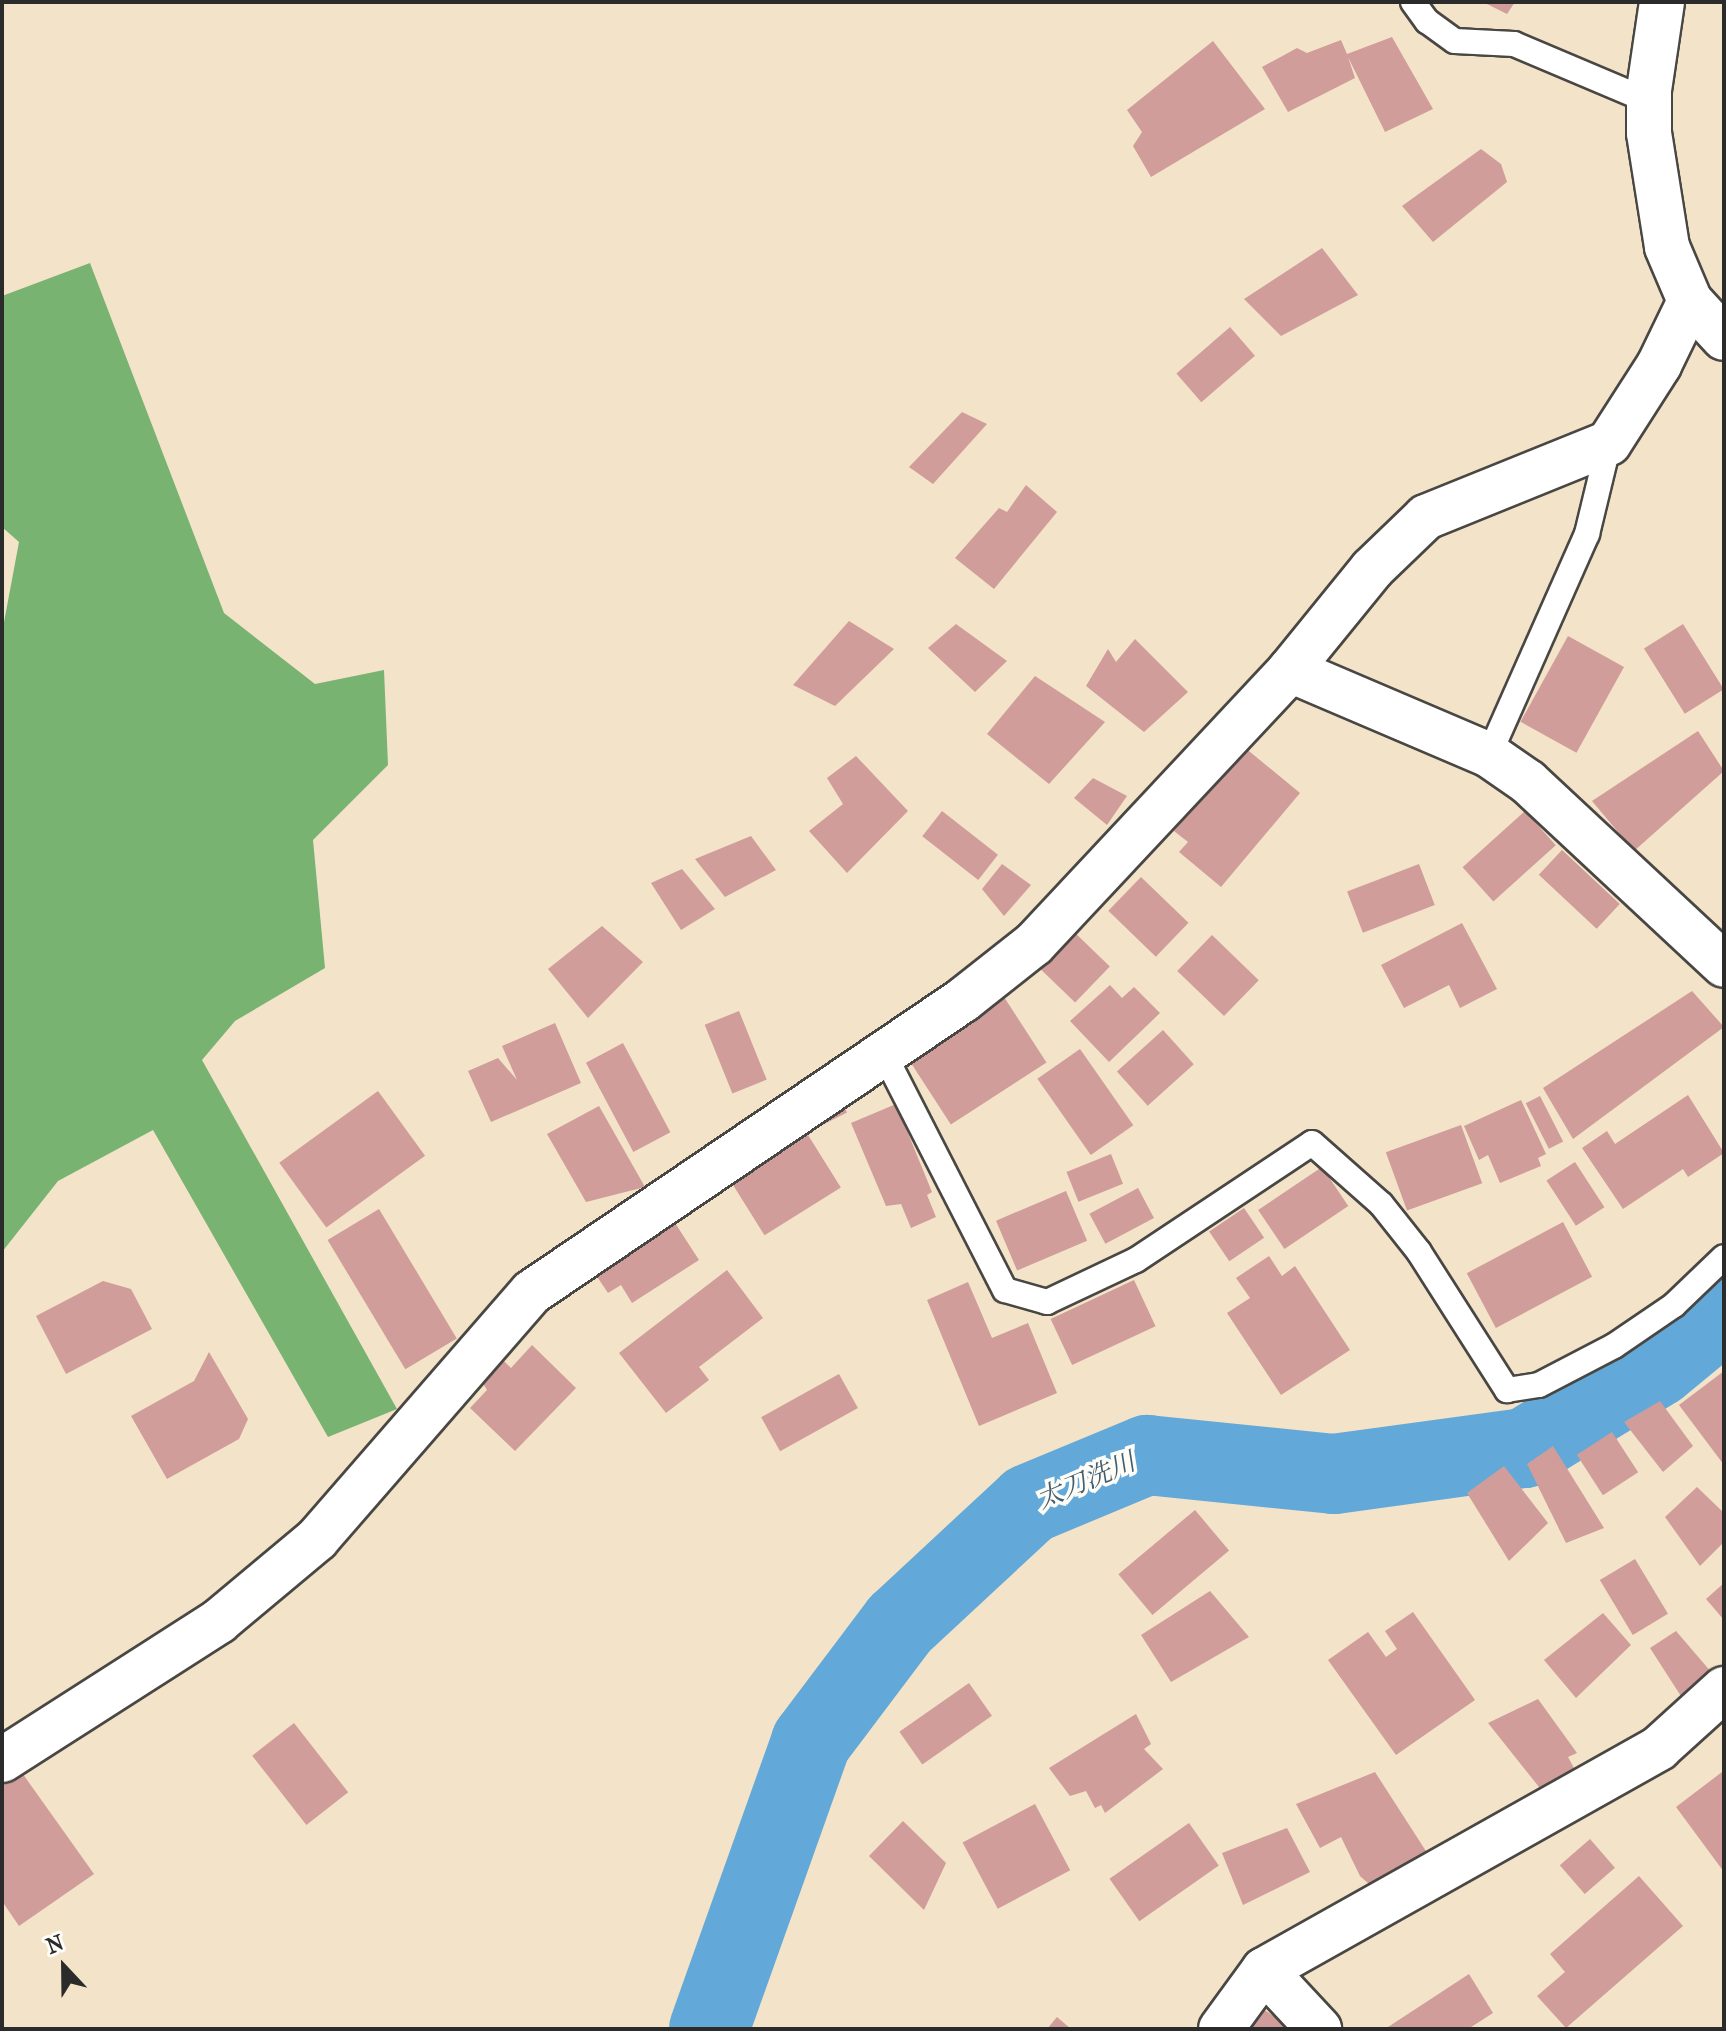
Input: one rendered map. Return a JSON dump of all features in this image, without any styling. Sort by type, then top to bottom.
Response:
[{"type":"street","points":[[1662,2],[1649,101],[1649,133],[1667,247],[1690,301],[1724,338]]},
{"type":"street","points":[[2,1760],[219,1621],[317,1539],[532,1292],[884,1054],[1034,944],[1290,670],[1372,569],[1426,517],[1609,443],[1659,365],[1690,301]]},
{"type":"street","points":[[1290,670],[1489,755],[1528,782],[1724,965]]},
{"type":"street","points":[[1221,2029],[1264,1970],[1633,1765],[1659,1748],[1724,1689]]},
{"type":"street","points":[[1264,1970],[1319,2029]]},
{"type":"lane","points":[[1413,2],[1427,21],[1455,41],[1514,44],[1649,101]]},
{"type":"lane","points":[[1489,755],[1587,534],[1609,443]]},
{"type":"lane","points":[[884,1054],[1005,1290],[1047,1302],[1136,1260],[1312,1143],[1381,1204],[1419,1252],[1507,1390],[1539,1385],[1614,1346],[1674,1305],[1724,1257]]},
{"type":"green space","points":[[90,263],[224,613],[315,684],[384,670],[388,765],[313,840],[325,968],[235,1021],[202,1060],[397,1409],[328,1437],[153,1130],[58,1181],[2,1252],[2,633],[19,542],[2,527],[2,296]]},
{"type":"building","points":[[1483,2],[1515,2],[1507,14]]},
{"type":"building","points":[[1392,37],[1433,109],[1385,132],[1348,57],[1355,78],[1288,112],[1262,67],[1297,48],[1307,53],[1341,40],[1347,54]]},
{"type":"building","points":[[1213,41],[1265,109],[1151,177],[1133,146],[1142,132],[1127,110]]},
{"type":"building","points":[[1481,149],[1501,164],[1507,182],[1433,242],[1402,206]]},
{"type":"building","points":[[1322,248],[1358,295],[1281,336],[1244,299]]},
{"type":"building","points":[[1230,327],[1255,356],[1201,402],[1176,374]]},
{"type":"building","points":[[962,412],[987,424],[933,484],[909,467]]},
{"type":"building","points":[[1026,485],[1057,512],[994,589],[955,558],[999,508],[1007,512]]},
{"type":"building","points":[[849,621],[894,649],[835,706],[793,685]]},
{"type":"building","points":[[956,624],[1007,661],[975,692],[928,648]]},
{"type":"building","points":[[1683,624],[1724,689],[1685,714],[1644,648]]},
{"type":"building","points":[[1568,636],[1624,667],[1576,753],[1520,722]]},
{"type":"building","points":[[1135,639],[1188,692],[1144,732],[1086,686],[1108,649],[1116,662]]},
{"type":"building","points":[[1035,676],[1105,722],[1049,784],[987,734]]},
{"type":"building","points":[[1698,731],[1724,771],[1634,851],[1592,801]]},
{"type":"building","points":[[1244,747],[1300,793],[1221,887],[1179,852],[1188,842],[1174,831]]},
{"type":"building","points":[[856,756],[908,811],[847,873],[809,831],[843,804],[827,778]]},
{"type":"building","points":[[1093,778],[1127,796],[1107,825],[1074,798]]},
{"type":"building","points":[[942,811],[998,855],[978,880],[922,836]]},
{"type":"building","points":[[1525,811],[1556,845],[1493,901],[1463,867]]},
{"type":"building","points":[[751,836],[776,870],[725,897],[695,859]]},
{"type":"building","points":[[1562,850],[1620,904],[1597,929],[1539,875]]},
{"type":"building","points":[[1002,864],[1031,885],[1004,916],[982,889]]},
{"type":"building","points":[[1419,864],[1435,905],[1363,933],[1347,892]]},
{"type":"building","points":[[682,869],[715,909],[681,930],[651,883]]},
{"type":"building","points":[[1141,877],[1188,923],[1156,957],[1108,911]]},
{"type":"building","points":[[1462,923],[1497,989],[1460,1008],[1449,985],[1404,1008],[1381,965]]},
{"type":"building","points":[[602,926],[643,962],[588,1018],[548,969]]},
{"type":"building","points":[[1071,929],[1110,967],[1075,1002],[1036,965]]},
{"type":"building","points":[[1212,935],[1259,980],[1224,1016],[1177,971]]},
{"type":"building","points":[[1110,985],[1122,998],[1134,987],[1160,1013],[1109,1062],[1070,1021]]},
{"type":"building","points":[[1692,991],[1724,1027],[1573,1139],[1543,1088]]},
{"type":"building","points":[[1004,997],[1046,1062],[951,1125],[908,1059]]},
{"type":"building","points":[[739,1011],[767,1080],[732,1093],[705,1025]]},
{"type":"building","points":[[555,1023],[581,1083],[491,1122],[468,1071],[498,1058],[517,1080],[502,1046]]},
{"type":"building","points":[[1163,1030],[1194,1064],[1148,1106],[1117,1071]]},
{"type":"building","points":[[623,1043],[670,1132],[633,1152],[586,1063]]},
{"type":"building","points":[[1080,1049],[1133,1125],[1091,1155],[1037,1079]]},
{"type":"building","points":[[378,1091],[425,1156],[326,1227],[279,1163]]},
{"type":"building","points":[[837,1093],[847,1113],[823,1125],[813,1105]]},
{"type":"building","points":[[1688,1095],[1724,1153],[1688,1177],[1683,1169],[1623,1209],[1582,1148],[1607,1131],[1615,1144]]},
{"type":"building","points":[[1540,1096],[1563,1141],[1549,1149],[1526,1103]]},
{"type":"building","points":[[1521,1100],[1546,1154],[1538,1158],[1541,1166],[1500,1183],[1488,1155],[1479,1160],[1464,1126]]},
{"type":"building","points":[[896,1104],[932,1192],[927,1195],[936,1217],[911,1228],[901,1204],[886,1206],[851,1123]]},
{"type":"building","points":[[599,1106],[645,1187],[586,1202],[547,1134]]},
{"type":"building","points":[[1461,1125],[1482,1183],[1407,1211],[1386,1152]]},
{"type":"building","points":[[808,1135],[841,1188],[765,1235],[732,1183]]},
{"type":"building","points":[[1111,1154],[1123,1184],[1078,1202],[1066,1172]]},
{"type":"building","points":[[1575,1162],[1604,1207],[1576,1226],[1546,1181]]},
{"type":"building","points":[[1322,1167],[1348,1206],[1284,1249],[1258,1210]]},
{"type":"building","points":[[1138,1188],[1154,1218],[1105,1244],[1089,1214]]},
{"type":"building","points":[[1066,1191],[1087,1241],[1017,1270],[996,1221]]},
{"type":"building","points":[[1244,1208],[1264,1238],[1229,1261],[1209,1231]]},
{"type":"building","points":[[379,1209],[457,1338],[405,1369],[328,1240]]},
{"type":"building","points":[[1563,1222],[1592,1277],[1496,1328],[1467,1273]]},
{"type":"building","points":[[675,1223],[699,1260],[632,1303],[621,1285],[608,1293],[590,1266],[631,1239],[649,1241]]},
{"type":"building","points":[[1269,1256],[1282,1276],[1295,1266],[1350,1350],[1281,1395],[1227,1313],[1250,1298],[1236,1278]]},
{"type":"building","points":[[727,1270],[763,1318],[699,1367],[709,1380],[666,1413],[619,1353]]},
{"type":"building","points":[[1134,1280],[1156,1326],[1072,1365],[1051,1319]]},
{"type":"building","points":[[103,1281],[131,1289],[152,1329],[66,1374],[36,1316]]},
{"type":"building","points":[[968,1282],[992,1338],[1028,1323],[1057,1393],[979,1426],[927,1300]]},
{"type":"building","points":[[532,1345],[576,1388],[515,1451],[470,1408],[487,1390],[478,1375],[497,1354],[511,1368]]},
{"type":"building","points":[[209,1352],[248,1419],[239,1439],[167,1479],[131,1416],[194,1381]]},
{"type":"building","points":[[1724,1371],[1724,1465],[1679,1405]]},
{"type":"building","points":[[839,1374],[858,1408],[780,1451],[761,1417]]},
{"type":"building","points":[[1660,1401],[1693,1446],[1663,1472],[1624,1422]]},
{"type":"building","points":[[1612,1432],[1638,1472],[1603,1495],[1577,1455]]},
{"type":"building","points":[[1553,1446],[1604,1528],[1566,1543],[1527,1464]]},
{"type":"building","points":[[1504,1466],[1548,1523],[1509,1561],[1467,1493]]},
{"type":"building","points":[[1697,1487],[1724,1513],[1724,1542],[1700,1566],[1665,1517]]},
{"type":"building","points":[[1195,1510],[1229,1551],[1152,1615],[1118,1574]]},
{"type":"building","points":[[1635,1559],[1668,1614],[1633,1635],[1600,1580]]},
{"type":"building","points":[[1724,1583],[1724,1620],[1706,1599]]},
{"type":"building","points":[[1210,1591],[1249,1637],[1171,1682],[1141,1635]]},
{"type":"building","points":[[1413,1612],[1475,1700],[1396,1755],[1328,1660],[1368,1632],[1386,1657],[1397,1649],[1385,1631]]},
{"type":"building","points":[[1603,1613],[1631,1645],[1576,1698],[1544,1660]]},
{"type":"building","points":[[1676,1631],[1718,1680],[1688,1707],[1650,1648]]},
{"type":"building","points":[[969,1683],[992,1716],[922,1765],[899,1732]]},
{"type":"building","points":[[1538,1699],[1577,1753],[1568,1757],[1581,1781],[1547,1797],[1488,1723]]},
{"type":"building","points":[[1136,1714],[1151,1744],[1144,1749],[1163,1769],[1105,1813],[1101,1805],[1095,1808],[1086,1791],[1070,1796],[1049,1768]]},
{"type":"building","points":[[294,1723],[348,1792],[306,1825],[252,1756]]},
{"type":"building","points":[[20,1770],[94,1874],[19,1926],[2,1901],[2,1783]]},
{"type":"building","points":[[1375,1772],[1433,1862],[1378,1892],[1360,1876],[1341,1837],[1320,1848],[1296,1804]]},
{"type":"building","points":[[1722,1772],[1724,1775],[1724,1872],[1676,1807]]},
{"type":"building","points":[[1035,1804],[1070,1870],[998,1909],[963,1842]]},
{"type":"building","points":[[903,1821],[946,1863],[924,1910],[869,1856]]},
{"type":"building","points":[[1189,1823],[1219,1866],[1139,1921],[1110,1879]]},
{"type":"building","points":[[1287,1828],[1310,1872],[1243,1905],[1222,1853]]},
{"type":"building","points":[[1590,1839],[1615,1868],[1585,1894],[1560,1865]]},
{"type":"building","points":[[1639,1876],[1683,1926],[1566,2028],[1537,1996],[1565,1972],[1550,1954]]},
{"type":"building","points":[[1469,1974],[1493,2013],[1468,2029],[1385,2029]]},
{"type":"building","points":[[1263,2009],[1293,2029],[1250,2029]]},
{"type":"building","points":[[1057,2017],[1071,2029],[1047,2029]]},
{"type":"waterway","name":"太刀洗川","points":[[709,2029],[811,1742],[900,1624],[1029,1504],[1147,1455],[1334,1474],[1525,1448],[1657,1367],[1724,1312]]}]
